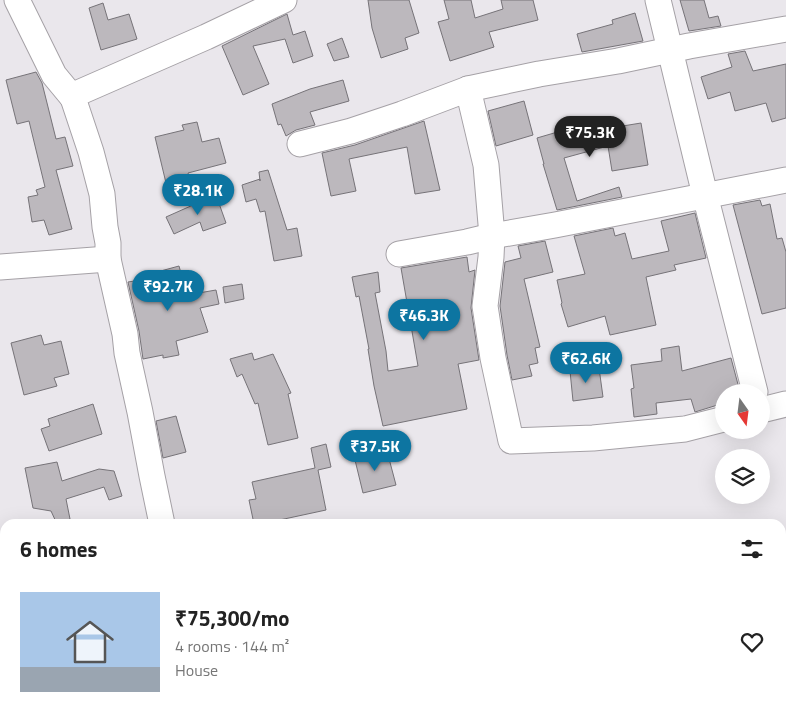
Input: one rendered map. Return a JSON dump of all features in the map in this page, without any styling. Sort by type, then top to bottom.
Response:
[{"type":"street","points":[[17,0],[54,75],[73,98],[91,152],[102,194],[108,259],[125,334],[126,353],[142,420],[161,519]]},
{"type":"street","points":[[73,98],[78,93],[206,37],[284,0]]},
{"type":"street","points":[[658,0],[753,384]]},
{"type":"street","points":[[300,144],[351,131],[468,89],[539,74],[786,29]]},
{"type":"street","points":[[468,89],[486,165],[492,236],[485,306],[493,358],[511,442],[593,438],[685,428],[715,421]]},
{"type":"street","points":[[398,254],[786,180]]},
{"type":"street","points":[[0,267],[108,259]]},
{"type":"street","points":[[770,408],[786,404]]},
{"type":"building","points":[[368,0],[409,0],[419,33],[405,38],[408,49],[381,58],[372,28]]},
{"type":"building","points":[[444,0],[471,0],[475,18],[503,9],[501,0],[533,0],[538,20],[489,32],[494,47],[450,61],[438,22],[449,19]]},
{"type":"building","points":[[680,0],[704,0],[709,18],[718,16],[721,26],[689,31]]},
{"type":"building","points":[[103,3],[108,20],[129,14],[137,39],[101,50],[89,8]]},
{"type":"building","points":[[635,13],[643,41],[582,52],[577,34],[613,24],[612,20]]},
{"type":"building","points":[[287,14],[293,35],[305,31],[313,56],[293,63],[285,39],[253,46],[269,84],[243,95],[222,46]]},
{"type":"building","points":[[342,38],[349,57],[334,61],[327,44]]},
{"type":"building","points":[[745,51],[753,71],[786,64],[786,118],[772,122],[766,103],[735,111],[730,92],[708,99],[701,77],[732,67],[728,54]]},
{"type":"building","points":[[36,72],[42,83],[56,139],[65,137],[73,166],[56,170],[72,229],[49,235],[44,220],[32,222],[28,197],[38,195],[36,190],[45,187],[29,121],[17,124],[6,80]]},
{"type":"building","points":[[343,80],[349,101],[310,112],[315,125],[296,130],[286,136],[281,124],[278,125],[272,104],[310,89]]},
{"type":"building","points":[[524,101],[533,135],[496,146],[488,111]]},
{"type":"building","points":[[424,121],[440,190],[415,194],[407,147],[349,159],[356,191],[331,196],[322,153],[355,145]]},
{"type":"building","points":[[197,122],[202,142],[219,138],[226,163],[188,173],[189,177],[166,183],[155,137],[184,130],[182,125]]},
{"type":"building","points":[[641,123],[648,165],[612,171],[608,146],[564,158],[577,201],[619,187],[622,197],[557,210],[537,138],[578,126],[580,133]]},
{"type":"building","points":[[268,170],[287,230],[297,228],[302,256],[274,261],[265,211],[260,212],[256,199],[246,202],[242,185],[260,179],[259,172]]},
{"type":"building","points":[[216,195],[226,223],[203,231],[200,222],[174,234],[166,217],[193,205],[193,203]]},
{"type":"building","points":[[760,200],[762,206],[770,204],[777,239],[782,238],[786,252],[786,308],[762,314],[733,205]]},
{"type":"building","points":[[695,213],[706,258],[674,265],[676,270],[646,277],[656,325],[610,335],[605,316],[568,327],[561,304],[557,280],[585,274],[574,236],[613,228],[615,236],[625,233],[632,259],[669,251],[661,221]]},
{"type":"building","points":[[545,241],[553,272],[524,279],[540,347],[535,348],[538,363],[529,365],[532,376],[512,380],[500,306],[505,262],[521,258],[518,246]]},
{"type":"building","points":[[467,257],[469,272],[475,270],[471,308],[479,360],[458,364],[467,409],[383,426],[374,386],[359,296],[356,297],[352,277],[378,272],[380,292],[375,293],[388,371],[418,366],[401,268]]},
{"type":"building","points":[[179,266],[187,295],[216,290],[219,304],[200,308],[208,332],[176,341],[179,355],[163,358],[163,355],[143,359],[128,282],[147,279],[146,275]]},
{"type":"building","points":[[242,284],[244,299],[225,303],[223,287]]},
{"type":"building","points":[[41,335],[44,345],[61,341],[69,374],[54,378],[57,386],[24,395],[11,343]]},
{"type":"building","points":[[679,346],[682,371],[731,358],[738,384],[715,384],[715,406],[695,412],[691,399],[656,403],[657,414],[634,417],[631,389],[634,388],[631,365],[662,361],[661,349]]},
{"type":"building","points":[[252,353],[254,360],[273,354],[291,393],[288,394],[298,438],[268,445],[258,403],[255,404],[242,374],[237,377],[230,359]]},
{"type":"building","points":[[599,368],[603,397],[573,401],[570,371]]},
{"type":"building","points":[[93,404],[102,434],[49,451],[41,429],[50,426],[48,419]]},
{"type":"building","points":[[176,416],[186,452],[163,458],[156,421]]},
{"type":"building","points":[[326,444],[331,467],[318,470],[326,510],[284,519],[253,519],[249,500],[256,499],[252,482],[315,468],[311,448]]},
{"type":"building","points":[[387,451],[396,485],[363,493],[355,460]]},
{"type":"building","points":[[57,462],[62,481],[99,469],[114,471],[122,496],[109,500],[104,487],[66,499],[70,519],[55,519],[51,511],[33,508],[25,468]]}]
